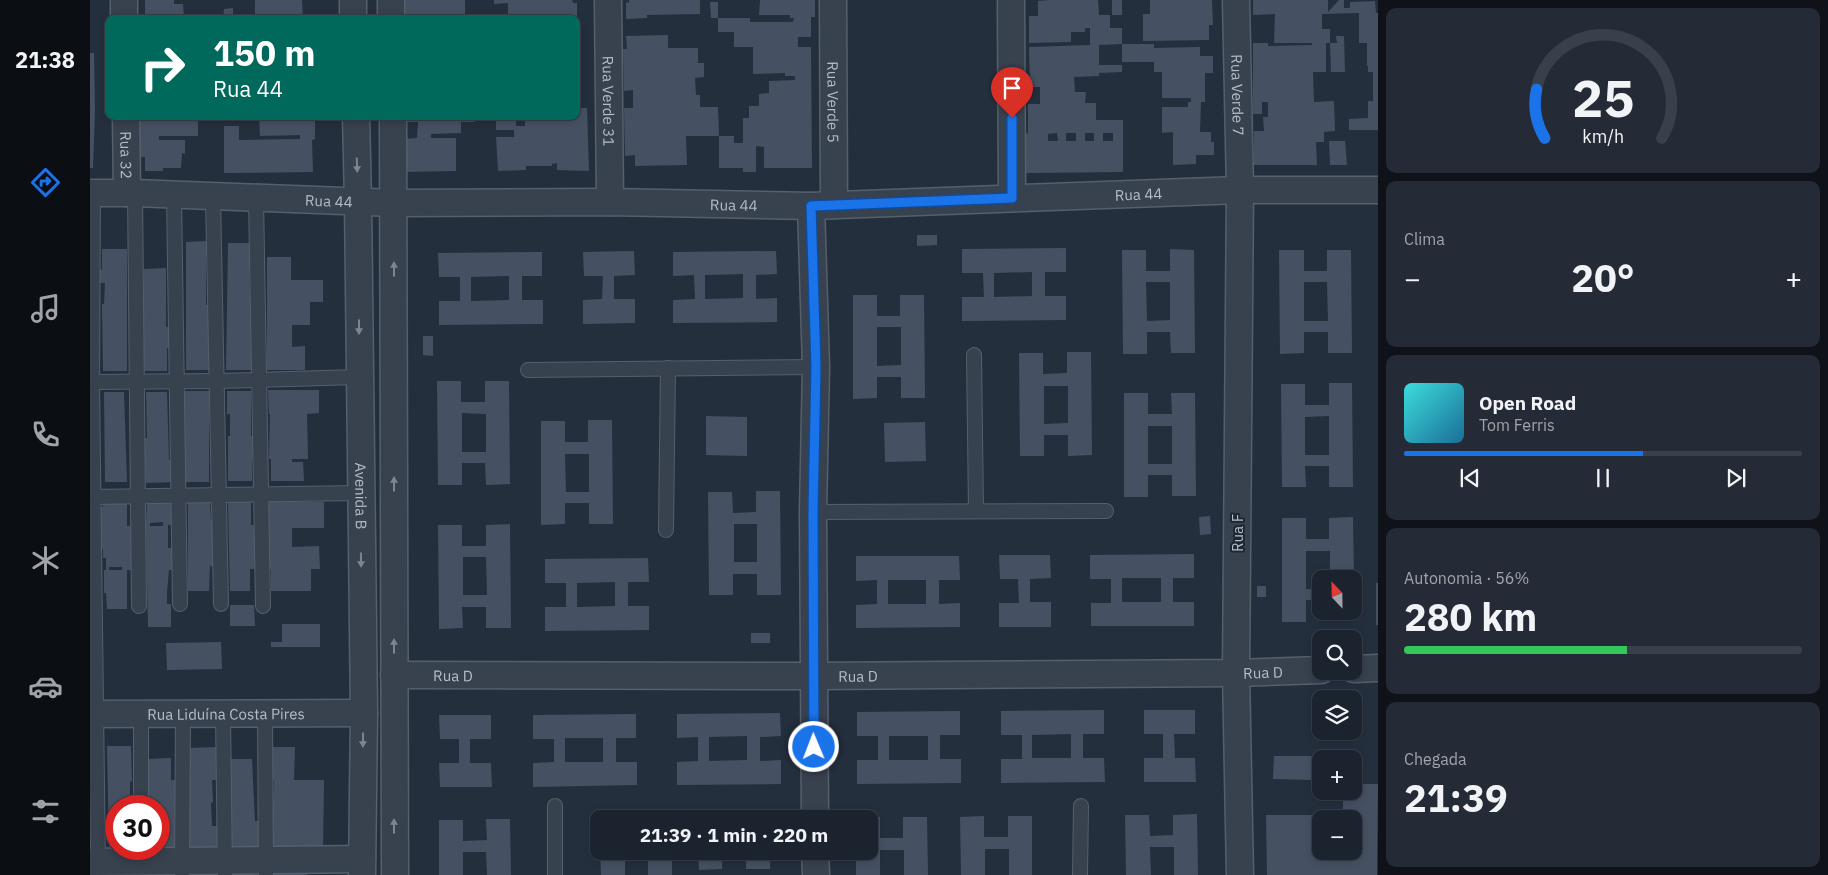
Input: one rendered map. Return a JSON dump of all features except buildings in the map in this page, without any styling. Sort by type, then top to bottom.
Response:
[{"type":"street","points":[[124,0],[124,15]]},
{"type":"street","points":[[352,0],[353,15]]},
{"type":"street","points":[[391,0],[391,15]]},
{"type":"street","name":"Rua Verde 31","points":[[608,0],[610,202]]},
{"type":"street","name":"Rua Verde 5","points":[[815,810],[813,512],[816,367],[834,0]]},
{"type":"street","points":[[1011,0],[1012,198]]},
{"type":"street","name":"Rua Verde 7","points":[[1236,0],[1240,190]]},
{"type":"street","name":"Rua 32","points":[[126,120],[131,193]]},
{"type":"street","name":"Avenida B","points":[[356,120],[364,713],[362,867]]},
{"type":"street","points":[[392,120],[394,203],[395,875]]},
{"type":"street","name":"Rua 44","points":[[91,193],[394,203],[610,202],[823,205],[1240,190],[1378,190]]},
{"type":"street","name":"Rua F","points":[[1240,190],[1236,673],[1240,875]]},
{"type":"street","points":[[1362,669],[1378,668]]},
{"type":"street","name":"Rua D","points":[[394,675],[813,676],[1236,673],[1312,670]]},
{"type":"street","name":"Rua Liduína Costa Pires","points":[[94,714],[364,713]]},
{"type":"street","points":[[815,860],[816,875]]},
{"type":"street","points":[[95,866],[141,862],[182,868],[362,867]]},
{"type":"lane","points":[[91,193],[95,866]]},
{"type":"lane","points":[[131,193],[137,382],[139,606]]},
{"type":"lane","points":[[174,195],[180,604]]},
{"type":"lane","points":[[213,196],[221,604]]},
{"type":"lane","points":[[256,198],[263,606]]},
{"type":"lane","points":[[974,354],[976,511]]},
{"type":"lane","points":[[528,370],[816,367]]},
{"type":"lane","points":[[666,530],[668,368]]},
{"type":"lane","points":[[91,382],[217,381],[360,376]]},
{"type":"lane","points":[[92,497],[360,493]]},
{"type":"lane","points":[[813,512],[1106,511]]},
{"type":"lane","points":[[141,714],[141,795]]},
{"type":"lane","points":[[182,868],[183,714]]},
{"type":"lane","points":[[223,714],[225,868]]},
{"type":"lane","points":[[265,714],[266,868]]},
{"type":"lane","points":[[555,806],[555,875]]},
{"type":"lane","points":[[1080,875],[1081,806]]},
{"type":"route","points":[[814,747],[813,512],[816,367],[811,206],[1012,198],[1012,118]]}]
